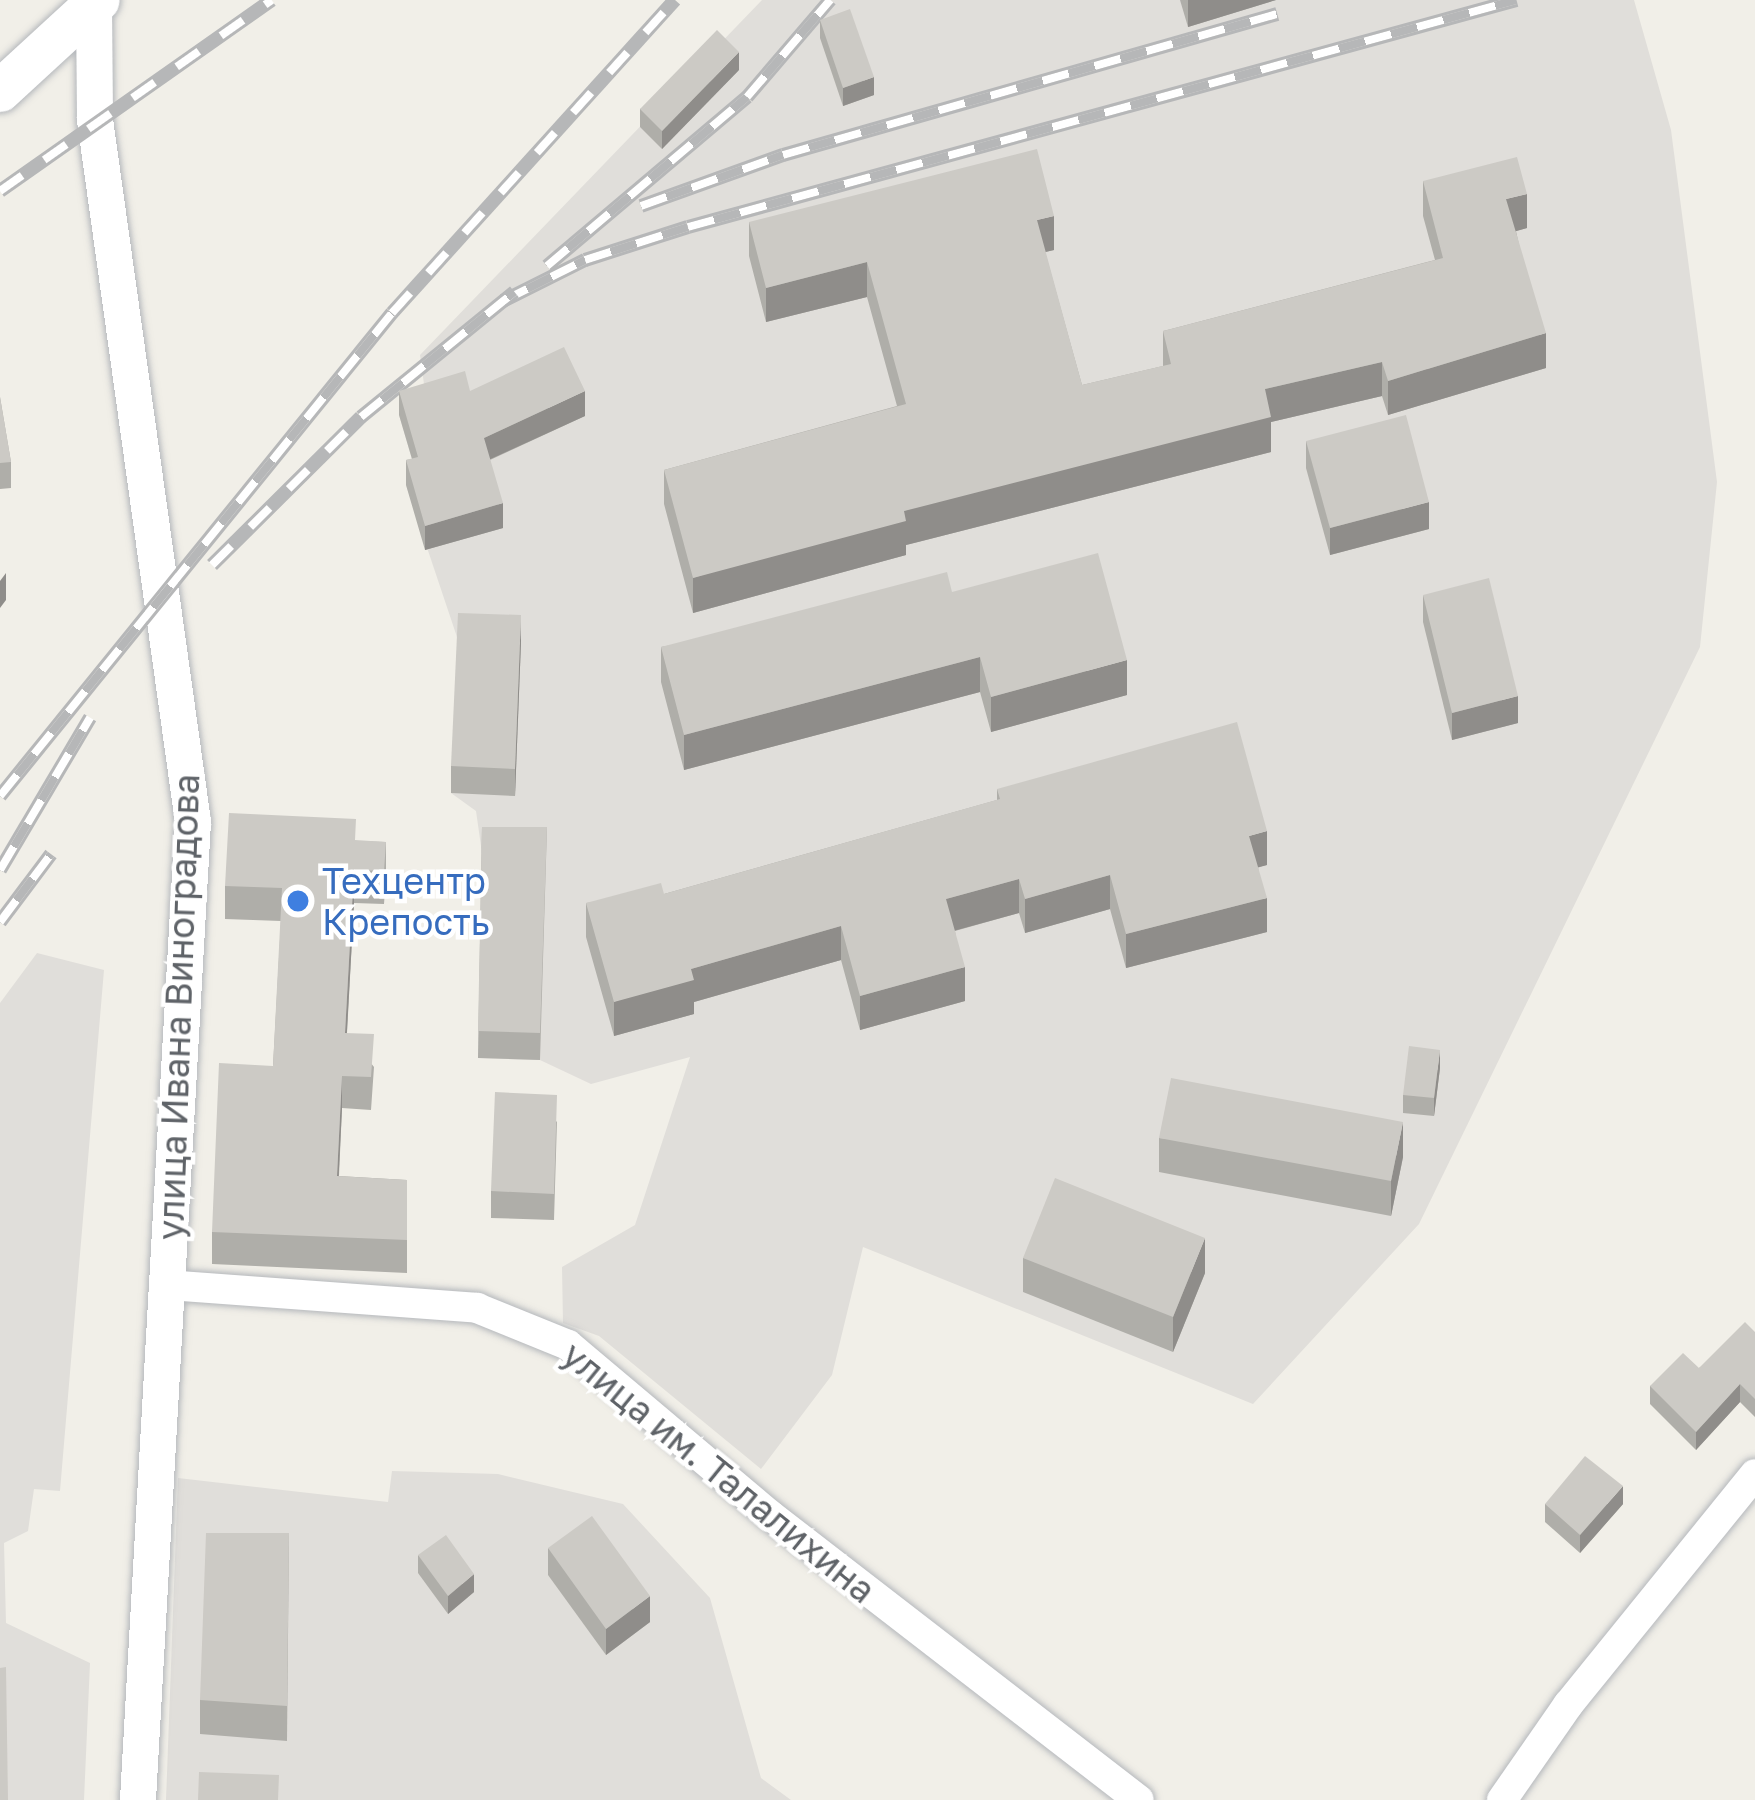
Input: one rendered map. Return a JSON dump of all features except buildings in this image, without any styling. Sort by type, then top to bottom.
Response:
[{"type":"main road","points":[[0,91],[97,2]]},
{"type":"street","name":"улица Ивана Виноградова","points":[[97,2],[95,120],[193,822],[138,1800]]},
{"type":"street","name":"улица им. Талалихина","points":[[167,1285],[477,1308],[568,1345],[770,1515],[1139,1800]]},
{"type":"street","points":[[1502,1800],[1568,1705],[1755,1474]]},
{"type":"shaded area","points":[[762,0],[1634,0],[1671,130],[1717,482],[1700,647],[1419,1224],[1253,1404],[863,1247],[832,1375],[761,1469],[599,1336],[563,1323],[562,1267],[635,1225],[690,1057],[591,1084],[540,1060],[478,1058],[482,853],[476,811],[451,793],[458,640],[406,485],[418,480],[399,415],[427,406],[420,355]]},
{"type":"shaded area","points":[[37,953],[104,970],[60,1491],[34,1489],[28,1531],[4,1543],[6,1623],[90,1663],[84,1800],[0,1800],[0,1003]]},
{"type":"shaded area","points":[[392,1471],[498,1474],[623,1504],[710,1598],[761,1778],[791,1800],[166,1800],[178,1478],[388,1502]]},
{"type":"railway","points":[[0,191],[272,0]]},
{"type":"railway","points":[[0,796],[392,313],[675,0]]},
{"type":"railway","points":[[547,266],[747,97],[830,0]]},
{"type":"railway","points":[[503,301],[585,260],[688,227],[1516,0]]},
{"type":"railway","points":[[641,206],[783,155],[1277,14]]},
{"type":"railway","points":[[212,565],[361,417],[514,292]]},
{"type":"railway","points":[[0,870],[90,718]]},
{"type":"railway","points":[[0,922],[51,854]]},
{"type":"place","name":"Техцентр Крепость","points":[[298,901]]}]
